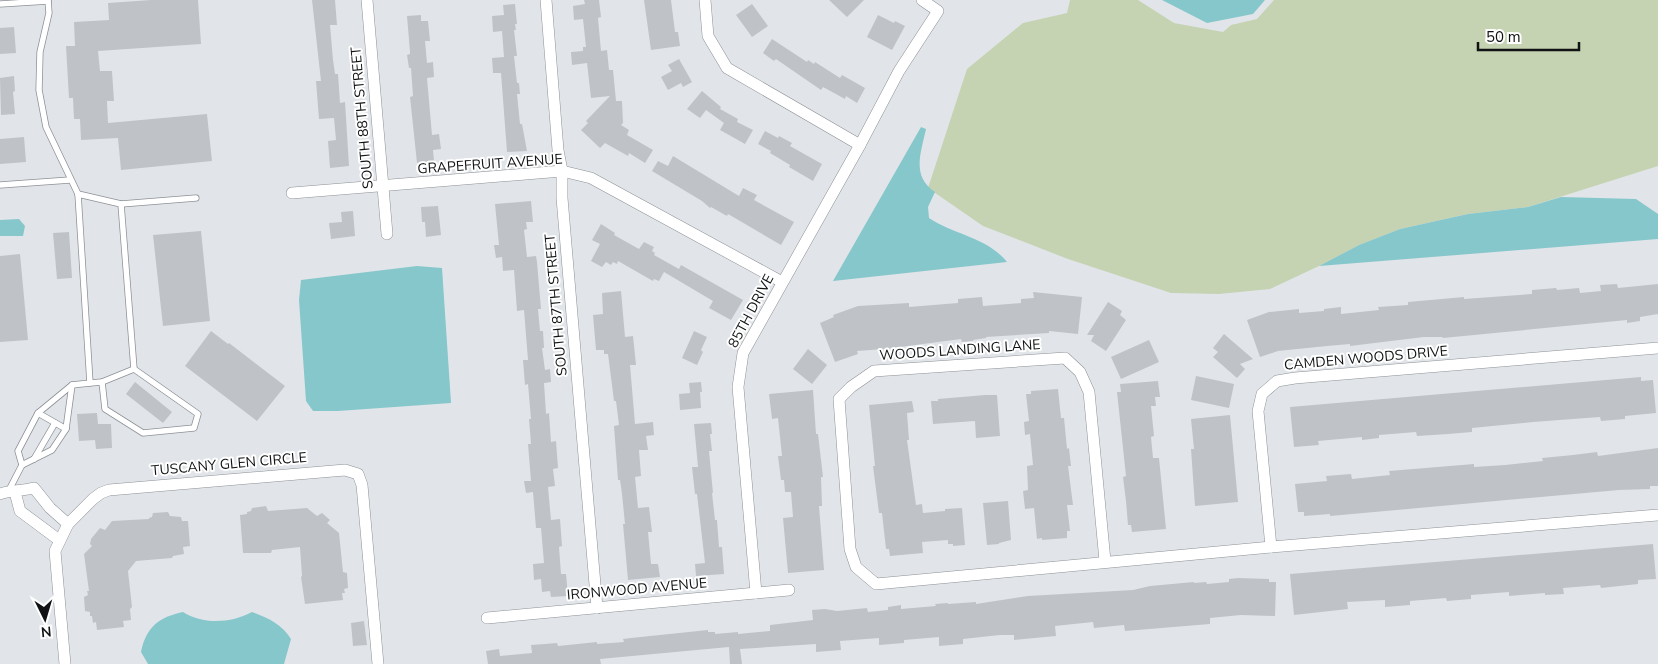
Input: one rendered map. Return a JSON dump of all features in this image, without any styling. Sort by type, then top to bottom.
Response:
[{"type":"street","name":"SOUTH 88TH STREET","points":[[367,0],[387,234]]},
{"type":"street","name":"SOUTH 87TH STREET","points":[[546,0],[558,150],[562,171],[562,208],[597,608]]},
{"type":"street","points":[[705,0],[708,36],[727,68],[860,145]]},
{"type":"street","name":"85TH DRIVE","points":[[756,593],[738,387],[743,353],[860,145],[899,71],[938,11],[922,0]]},
{"type":"street","name":"GRAPEFRUIT AVENUE","points":[[292,193],[562,171],[591,178],[782,282]]},
{"type":"street","name":"CAMDEN WOODS DRIVE","points":[[1271,547],[1258,411],[1262,394],[1277,381],[1658,348]]},
{"type":"street","name":"WOODS LANDING LANE","points":[[1105,562],[1089,392],[1080,372],[1065,358],[874,371],[850,387],[839,399],[850,549],[856,566],[876,584],[1271,547]]},
{"type":"street","name":"TUSCANY GLEN CIRCLE","points":[[65,664],[55,551],[68,524],[100,493],[109,490],[337,470],[352,471],[358,474],[362,485],[378,664]]},
{"type":"street","points":[[59,540],[20,511],[8,492],[34,488],[48,506],[68,524]]},
{"type":"street","points":[[35,522],[48,506]]},
{"type":"street","points":[[1271,547],[1658,515]]},
{"type":"street","name":"IRONWOOD AVENUE","points":[[487,618],[789,590]]},
{"type":"lane","points":[[0,4],[48,0],[49,14],[40,52],[39,90],[46,127],[78,194],[90,383]]},
{"type":"lane","points":[[0,185],[70,180]]},
{"type":"lane","points":[[78,194],[121,204],[196,198]]},
{"type":"lane","points":[[121,204],[134,370]]},
{"type":"lane","points":[[102,382],[105,408],[143,433],[194,428],[198,414],[134,370]]},
{"type":"lane","points":[[22,465],[18,451],[38,412],[72,385],[102,382],[134,370]]},
{"type":"lane","points":[[8,492],[22,465],[52,450],[66,429],[72,385]]},
{"type":"lane","points":[[38,412],[66,429]]},
{"type":"lane","points":[[34,459],[55,422]]},
{"type":"green space","points":[[1070,0],[1138,0],[1174,23],[1223,32],[1231,25],[1257,19],[1274,0],[1658,0],[1658,166],[1528,207],[1468,214],[1400,229],[1359,245],[1270,289],[1219,294],[1171,293],[1068,259],[983,226],[928,188],[967,69],[1023,23],[1067,13]]},
{"type":"water","points":[[1162,0],[1265,0],[1253,14],[1207,23]]},
{"type":"water","points":[[921,127],[926,129],[920,155],[920,171],[928,186],[935,192],[928,207],[929,218],[990,247],[1007,262],[833,281]]},
{"type":"water","points":[[1561,197],[1636,199],[1658,214],[1658,239],[1319,266],[1359,245],[1400,229],[1468,214],[1528,207]]},
{"type":"water","points":[[19,219],[25,226],[23,236],[0,236],[0,220]]},
{"type":"water","points":[[417,266],[442,268],[451,403],[313,411],[306,401],[299,300],[301,280]]},
{"type":"water","points":[[183,612],[208,621],[227,620],[252,612],[269,619],[279,625],[291,639],[284,664],[148,664],[141,652],[143,643],[150,630],[160,620]]},
{"type":"building","points":[[151,0],[198,0],[201,44],[98,51],[100,71],[112,71],[114,101],[107,101],[108,123],[207,114],[212,161],[121,170],[118,138],[81,140],[80,119],[74,119],[73,98],[69,98],[66,46],[75,46],[74,22],[109,20],[108,3]]},
{"type":"building","points":[[312,0],[335,0],[337,25],[330,25],[335,74],[338,74],[340,103],[345,102],[349,166],[330,168],[328,141],[336,140],[334,118],[319,119],[316,81],[321,81]]},
{"type":"building","points":[[584,0],[599,0],[601,17],[598,18],[601,51],[607,50],[609,70],[613,70],[616,101],[622,101],[623,123],[621,125],[629,130],[627,135],[653,150],[645,163],[629,153],[628,156],[605,143],[600,148],[581,130],[588,123],[586,121],[610,96],[591,98],[587,63],[572,65],[571,52],[583,51],[583,47],[586,47],[583,19],[574,20],[573,6],[585,4]]},
{"type":"building","points":[[644,0],[671,0],[675,32],[678,32],[680,46],[651,50]]},
{"type":"building","points":[[829,0],[864,0],[847,17]]},
{"type":"building","points":[[515,4],[517,24],[515,24],[516,30],[514,30],[517,56],[514,56],[520,94],[517,94],[520,124],[522,124],[527,151],[507,152],[501,73],[493,73],[492,58],[504,57],[502,31],[493,32],[492,16],[504,15],[503,5]]},
{"type":"building","points":[[752,4],[768,26],[752,37],[736,15]]},
{"type":"building","points":[[421,15],[421,21],[428,21],[430,41],[425,41],[427,63],[433,62],[434,77],[427,78],[432,135],[439,134],[441,149],[433,150],[434,161],[417,163],[410,97],[413,96],[411,68],[409,68],[407,55],[410,52],[407,16]]},
{"type":"building","points":[[878,15],[905,26],[892,50],[867,37]]},
{"type":"building","points":[[14,27],[16,53],[0,54],[0,28]]},
{"type":"building","points":[[772,39],[807,62],[808,60],[814,64],[815,62],[840,78],[842,75],[865,88],[857,103],[846,96],[845,99],[823,87],[821,90],[776,59],[774,61],[763,53]]},
{"type":"building","points":[[679,59],[692,82],[683,87],[681,83],[668,90],[661,77],[672,71],[668,65]]},
{"type":"building","points":[[14,76],[15,114],[1,115],[0,78]]},
{"type":"building","points":[[702,91],[721,107],[720,109],[738,119],[737,122],[753,130],[745,144],[720,130],[724,123],[706,110],[700,118],[687,109]]},
{"type":"building","points":[[765,131],[792,143],[790,146],[822,164],[813,181],[789,167],[790,165],[758,144]]},
{"type":"building","points":[[24,137],[26,162],[0,164],[0,139]]},
{"type":"building","points":[[673,156],[739,196],[743,188],[757,195],[754,200],[794,222],[781,245],[728,214],[727,216],[710,208],[702,201],[652,171],[658,161],[668,166]]},
{"type":"building","points":[[531,201],[533,222],[526,222],[527,229],[524,230],[527,257],[536,256],[537,262],[541,309],[538,309],[540,331],[543,331],[544,348],[542,348],[545,370],[550,369],[551,382],[544,383],[546,414],[549,413],[551,442],[556,441],[558,468],[553,469],[555,486],[548,487],[551,520],[560,519],[562,546],[559,547],[561,574],[566,574],[568,596],[551,597],[550,591],[542,592],[541,579],[534,580],[533,564],[544,563],[541,528],[536,528],[533,492],[526,493],[524,481],[531,481],[528,444],[531,444],[529,419],[531,419],[528,384],[525,385],[523,360],[528,360],[524,310],[517,311],[514,270],[503,271],[502,257],[496,258],[494,245],[499,245],[495,204]]},
{"type":"building","points":[[438,206],[441,235],[426,237],[421,207]]},
{"type":"building","points":[[353,211],[355,236],[331,239],[329,223],[342,222],[341,212]]},
{"type":"building","points":[[601,224],[615,233],[614,235],[639,249],[644,242],[654,247],[652,251],[655,253],[654,255],[679,269],[681,265],[743,300],[731,320],[709,308],[713,301],[664,272],[659,281],[654,279],[653,281],[618,261],[617,264],[613,262],[611,265],[606,262],[602,267],[591,261],[600,244],[592,240]]},
{"type":"building","points":[[201,231],[210,321],[163,326],[153,235]]},
{"type":"building","points":[[69,232],[72,278],[57,279],[53,233]]},
{"type":"building","points":[[20,254],[28,340],[0,342],[0,256]]},
{"type":"building","points":[[1617,284],[1618,288],[1658,284],[1658,314],[1640,317],[1640,321],[1627,323],[1627,320],[1443,338],[1424,337],[1350,346],[1350,344],[1278,351],[1260,357],[1247,320],[1269,312],[1299,309],[1299,313],[1324,311],[1324,309],[1341,307],[1341,314],[1379,310],[1378,307],[1408,305],[1408,302],[1532,294],[1532,290],[1579,288],[1580,293],[1601,291],[1600,285]]},
{"type":"building","points":[[621,291],[625,337],[633,336],[636,365],[630,365],[635,424],[653,422],[654,435],[646,436],[648,450],[639,450],[641,476],[635,477],[638,508],[649,507],[652,532],[648,532],[651,564],[658,564],[660,577],[628,580],[623,524],[625,524],[620,480],[618,480],[614,426],[619,425],[616,401],[614,401],[608,354],[604,354],[604,350],[596,350],[593,315],[603,314],[602,293]]},
{"type":"building","points":[[1033,292],[1082,297],[1078,334],[1049,331],[1049,333],[986,337],[962,342],[961,339],[857,351],[858,354],[835,362],[820,323],[834,317],[833,315],[858,306],[909,303],[909,307],[958,303],[958,299],[982,297],[983,306],[1021,303],[1021,299],[1034,298]]},
{"type":"building","points":[[1108,302],[1122,311],[1120,315],[1126,320],[1106,351],[1091,341],[1094,335],[1087,335]]},
{"type":"building","points":[[211,331],[285,386],[257,421],[185,366]]},
{"type":"building","points":[[694,331],[707,337],[697,365],[682,358]]},
{"type":"building","points":[[1224,334],[1253,359],[1240,364],[1245,369],[1237,378],[1213,357],[1218,352],[1213,348]]},
{"type":"building","points":[[1149,340],[1159,362],[1121,379],[1111,357]]},
{"type":"building","points":[[808,349],[827,365],[812,384],[793,369]]},
{"type":"building","points":[[1196,376],[1234,384],[1229,408],[1191,400]]},
{"type":"building","points":[[1641,377],[1641,381],[1653,380],[1656,413],[1601,421],[1600,417],[1472,428],[1472,432],[1448,434],[1417,436],[1416,432],[1379,435],[1379,438],[1362,440],[1362,437],[1318,441],[1319,445],[1294,447],[1290,407]]},
{"type":"building","points":[[1158,381],[1160,397],[1155,397],[1156,406],[1151,406],[1154,436],[1151,437],[1153,458],[1159,458],[1166,529],[1132,532],[1131,525],[1128,525],[1123,477],[1126,476],[1117,392],[1121,392],[1120,384]]},
{"type":"building","points":[[135,382],[172,412],[163,423],[126,394]]},
{"type":"building","points":[[701,382],[701,408],[680,410],[679,394],[690,393],[689,383]]},
{"type":"building","points":[[1058,389],[1061,418],[1064,418],[1067,449],[1069,448],[1071,466],[1068,466],[1073,505],[1067,505],[1070,531],[1067,531],[1067,538],[1042,540],[1042,538],[1037,539],[1034,508],[1025,509],[1023,491],[1028,490],[1027,466],[1033,465],[1030,434],[1025,435],[1024,422],[1029,421],[1026,394],[1031,394],[1031,391]]},
{"type":"building","points":[[813,390],[816,434],[818,434],[823,477],[821,477],[822,506],[819,506],[824,570],[788,573],[783,518],[793,517],[791,492],[785,492],[784,480],[781,480],[778,456],[782,456],[778,418],[772,419],[769,394]]},
{"type":"building","points":[[997,395],[1000,436],[976,438],[975,421],[933,424],[931,401]]},
{"type":"building","points":[[912,401],[914,412],[907,413],[909,440],[907,440],[916,505],[922,504],[923,513],[962,508],[965,545],[953,546],[953,544],[948,544],[948,540],[922,542],[923,553],[890,556],[889,549],[886,549],[882,513],[879,513],[873,466],[875,466],[869,405]]},
{"type":"building","points":[[97,413],[98,424],[111,424],[112,448],[96,449],[95,440],[79,441],[77,414]]},
{"type":"building","points":[[1230,415],[1238,502],[1195,506],[1191,449],[1194,449],[1191,419]]},
{"type":"building","points":[[711,423],[712,451],[709,451],[712,493],[719,547],[722,547],[724,574],[696,576],[695,564],[705,563],[692,467],[698,467],[694,424]]},
{"type":"building","points":[[1658,448],[1658,486],[1650,486],[1650,489],[1619,490],[1330,516],[1330,514],[1304,516],[1304,512],[1298,512],[1295,484],[1327,481],[1326,476],[1351,474],[1352,479],[1390,475],[1389,471],[1474,464],[1474,467],[1505,465],[1543,461],[1542,458],[1597,452],[1598,456]]},
{"type":"building","points":[[1008,501],[1011,540],[987,545],[983,503]]},
{"type":"building","points":[[266,506],[268,511],[307,508],[317,516],[322,513],[330,520],[327,523],[339,533],[343,572],[347,573],[348,588],[344,589],[345,593],[342,593],[343,600],[305,604],[301,577],[300,547],[272,550],[271,553],[243,553],[240,515],[247,514],[252,508]]},
{"type":"building","points":[[168,512],[170,516],[181,517],[182,521],[188,521],[190,546],[183,547],[184,554],[173,556],[172,558],[136,561],[128,571],[132,607],[130,609],[131,620],[123,621],[124,627],[97,630],[96,622],[93,623],[90,612],[85,611],[84,597],[88,595],[87,591],[89,591],[84,554],[92,546],[90,544],[91,539],[100,528],[105,530],[112,521],[149,519],[153,513]]},
{"type":"building","points":[[1653,544],[1656,579],[1638,580],[1638,584],[1601,588],[1600,585],[1563,588],[1564,594],[1545,595],[1545,593],[1509,596],[1509,592],[1471,595],[1471,599],[1447,601],[1446,598],[1410,601],[1410,605],[1385,607],[1385,600],[1347,602],[1348,609],[1294,615],[1290,574]]},
{"type":"building","points":[[1229,579],[1269,579],[1269,582],[1276,582],[1275,616],[1241,615],[1210,618],[1210,624],[1125,631],[1124,625],[1094,628],[1093,622],[1055,626],[1056,636],[1014,640],[1014,635],[1000,635],[963,639],[963,644],[939,646],[939,637],[904,640],[904,643],[879,645],[879,638],[840,641],[841,650],[816,652],[816,644],[740,649],[742,664],[730,664],[729,647],[600,659],[601,664],[488,664],[486,651],[499,649],[500,656],[532,653],[531,645],[557,643],[558,646],[597,642],[597,644],[624,642],[623,639],[708,630],[708,632],[715,632],[715,634],[770,631],[770,625],[813,620],[812,610],[825,609],[837,611],[867,608],[868,612],[888,610],[888,607],[901,605],[901,609],[948,603],[976,602],[976,604],[1028,596],[1133,590],[1150,586],[1194,582],[1206,582],[1207,584],[1229,582]]},
{"type":"building","points":[[364,621],[367,645],[353,646],[351,623]]}]
